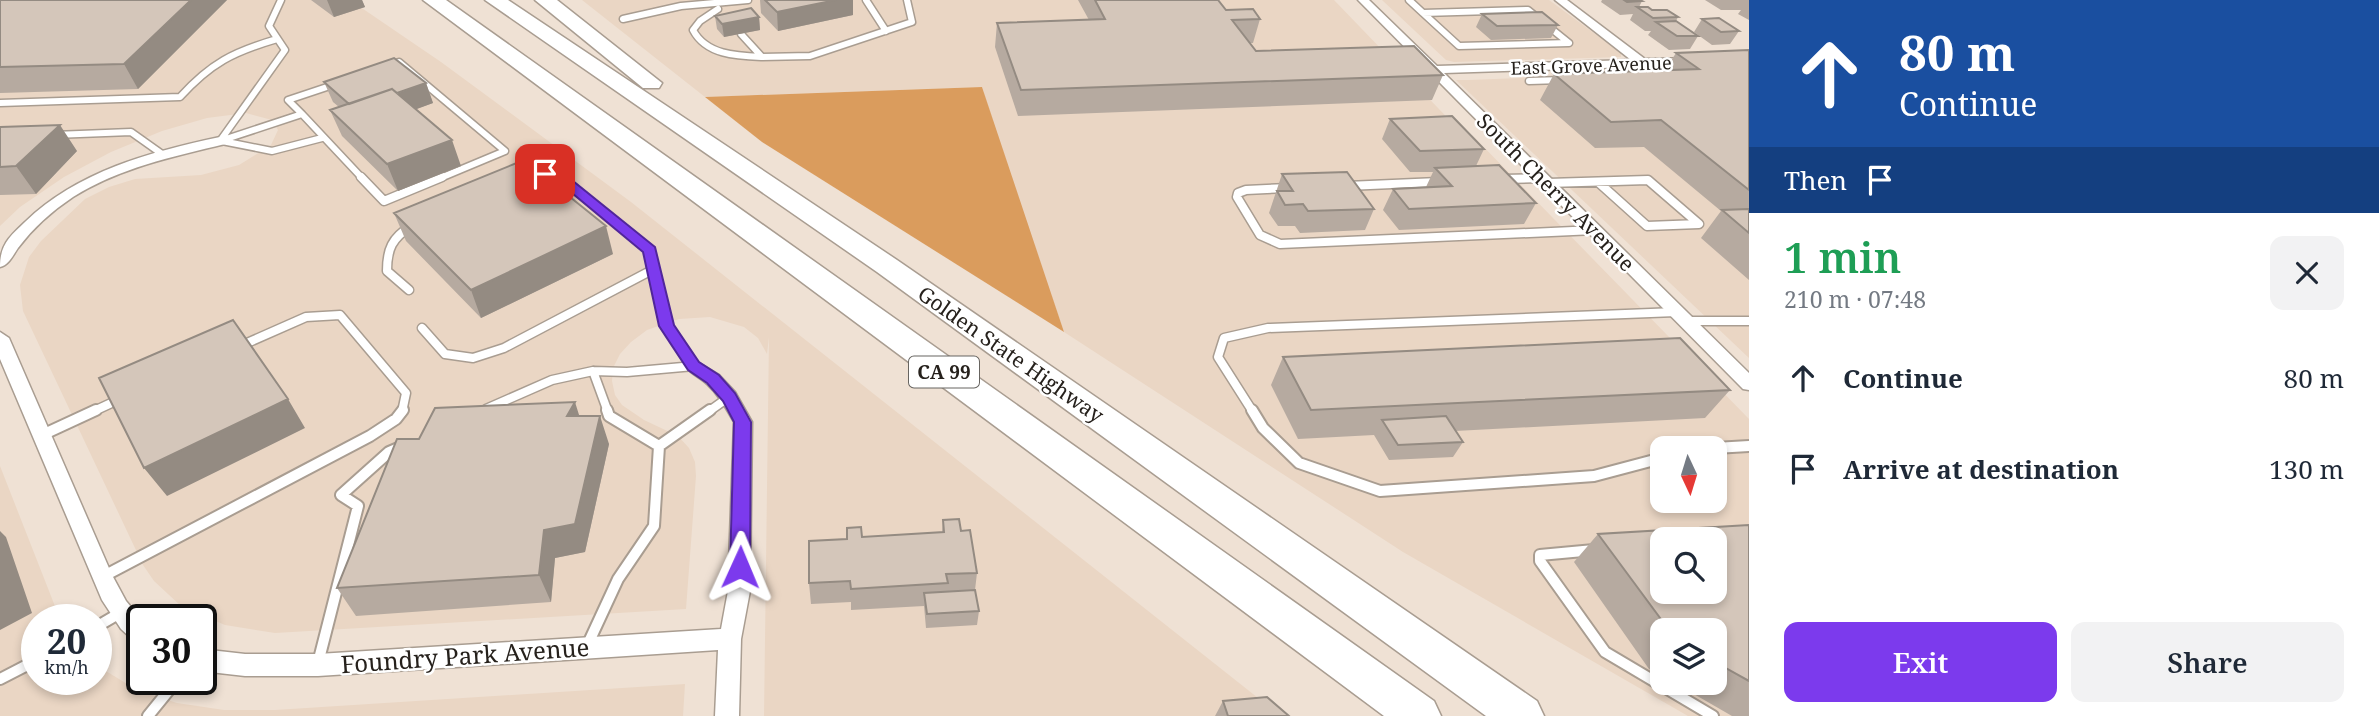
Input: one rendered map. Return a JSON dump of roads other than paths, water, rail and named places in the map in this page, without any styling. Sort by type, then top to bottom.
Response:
[{"type":"highway","points":[[421,0],[470,27]]},
{"type":"highway","name":"CA 99","points":[[433,0],[1419,716]]},
{"type":"highway","name":"Golden State Highway","points":[[495,0],[887,266],[1522,716]]},
{"type":"highway","points":[[545,0],[887,266]]},
{"type":"street","name":"South Cherry Avenue","points":[[1363,0],[1749,384]]},
{"type":"street","points":[[1560,0],[1643,63]]},
{"type":"street","name":"East Grove Avenue","points":[[1432,70],[1709,61]]},
{"type":"street","points":[[0,262],[16,241],[63,197],[105,174],[162,154],[220,141]]},
{"type":"street","points":[[4,358],[42,435],[102,577],[126,621]]},
{"type":"street","points":[[694,366],[713,379],[729,397],[743,422],[739,591],[730,639],[727,716]]},
{"type":"street","name":"Foundry Park Avenue","points":[[217,662],[245,665],[318,664],[730,639]]},
{"type":"lane","points":[[220,141],[285,50],[270,26],[281,0]]},
{"type":"lane","points":[[623,19],[681,6],[715,6],[748,0]]},
{"type":"lane","points":[[866,0],[886,31]]},
{"type":"lane","points":[[715,6],[693,30],[695,37],[705,44],[734,55],[810,56],[912,22],[907,0]]},
{"type":"lane","points":[[1409,0],[1422,13],[1459,46],[1569,43],[1528,10],[1422,13]]},
{"type":"lane","points":[[715,6],[725,17]]},
{"type":"lane","points":[[741,34],[762,57]]},
{"type":"lane","points":[[0,103],[180,97],[217,59],[231,52],[277,40]]},
{"type":"lane","points":[[350,79],[288,100],[321,138],[384,201],[505,150],[399,62],[387,66]]},
{"type":"lane","points":[[1529,81],[1570,80]]},
{"type":"lane","points":[[220,141],[302,114]]},
{"type":"lane","points":[[39,136],[131,132],[162,154]]},
{"type":"lane","points":[[220,141],[261,152],[282,152],[321,138]]},
{"type":"lane","points":[[471,416],[552,380],[593,371],[627,372],[694,366],[667,326],[650,250],[559,176],[545,174],[516,183]]},
{"type":"lane","points":[[1501,180],[1648,180],[1699,224],[1647,226],[1598,182]]},
{"type":"lane","points":[[1339,186],[1446,182]]},
{"type":"lane","points":[[1299,188],[1246,190],[1238,193],[1237,197],[1259,235],[1280,244],[1595,230]]},
{"type":"lane","points":[[409,290],[387,271],[386,252],[393,238],[426,220]]},
{"type":"lane","points":[[422,328],[445,354],[473,358],[504,348],[654,269]]},
{"type":"lane","points":[[102,577],[370,436],[398,418],[407,403],[405,393],[341,314],[306,317],[231,350]]},
{"type":"lane","points":[[1650,461],[1594,476],[1380,491],[1299,463],[1263,428],[1218,357],[1224,338],[1268,328],[1681,317],[1746,318]]},
{"type":"lane","points":[[593,371],[609,416],[659,446]]},
{"type":"lane","points":[[42,435],[131,394]]},
{"type":"lane","points":[[659,446],[729,397]]},
{"type":"lane","points":[[318,664],[358,506],[341,495],[389,452],[413,442]]},
{"type":"lane","points":[[587,646],[618,579],[654,526],[659,446]]},
{"type":"lane","points":[[1727,447],[1749,446]]},
{"type":"lane","points":[[1613,549],[1548,553],[1540,555],[1540,561],[1605,652],[1713,716]]},
{"type":"lane","points":[[112,617],[120,612]]},
{"type":"lane","points":[[0,679],[21,668]]},
{"type":"lane","points":[[148,716],[165,695]]}]
